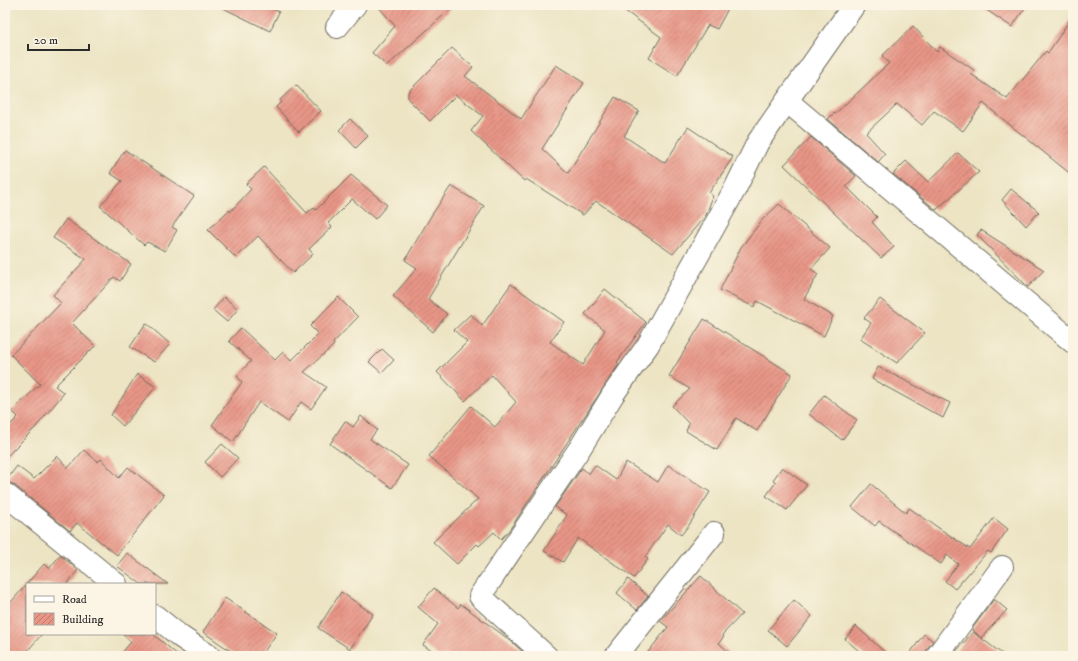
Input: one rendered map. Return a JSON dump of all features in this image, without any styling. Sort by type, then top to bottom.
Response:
[{"type":"street","points":[[337,27],[355,5]]},
{"type":"street","points":[[546,656],[480,596],[580,448],[614,393],[648,345],[735,189],[758,142],[854,5]]},
{"type":"street","points":[[787,101],[1073,342]]},
{"type":"street","points":[[5,494],[115,583]]},
{"type":"street","points":[[616,656],[714,533]]},
{"type":"street","points":[[937,656],[1002,567]]},
{"type":"street","points":[[156,617],[209,656]]},
{"type":"building","points":[[217,5],[265,5],[279,12],[270,31]]},
{"type":"building","points":[[377,5],[455,5],[387,66],[372,53],[395,26]]},
{"type":"building","points":[[617,5],[730,5],[717,29],[708,25],[677,76],[649,58],[661,37]]},
{"type":"building","points":[[979,5],[1027,5],[1012,27]]},
{"type":"building","points":[[1073,15],[1073,176],[983,103],[963,131],[934,111],[922,125],[897,104],[866,133],[885,154],[878,162],[828,119],[889,63],[882,56],[913,26],[937,52],[940,47],[974,70],[971,74],[1007,99],[1046,51],[1048,53]]},
{"type":"building","points":[[452,48],[473,67],[465,76],[521,119],[556,65],[584,83],[542,149],[568,173],[615,97],[639,111],[624,136],[665,163],[688,127],[733,157],[709,193],[713,196],[706,215],[673,254],[596,201],[583,215],[526,179],[524,181],[471,131],[483,116],[456,95],[430,121],[408,99],[408,92]]},
{"type":"building","points":[[296,85],[321,111],[299,132],[276,107],[281,102],[280,100]]},
{"type":"building","points":[[350,119],[368,136],[356,148],[339,130]]},
{"type":"building","points":[[811,137],[856,176],[846,186],[877,217],[872,222],[894,247],[881,258],[784,165]]},
{"type":"building","points":[[125,150],[194,196],[172,227],[177,230],[165,251],[147,242],[144,245],[100,206],[122,181],[110,173]]},
{"type":"building","points":[[958,153],[979,172],[936,210],[893,174],[906,161],[928,182]]},
{"type":"building","points":[[264,167],[307,213],[314,208],[316,210],[351,175],[387,205],[375,219],[352,199],[328,223],[332,227],[309,249],[313,254],[293,273],[258,236],[236,258],[208,230],[229,210],[230,212],[251,189],[246,184]]},
{"type":"building","points":[[451,186],[484,206],[428,299],[447,314],[433,332],[393,296],[417,268],[405,260]]},
{"type":"building","points":[[1011,189],[1039,212],[1026,226],[1002,200]]},
{"type":"building","points":[[779,204],[830,248],[811,269],[818,274],[804,299],[833,316],[824,336],[757,301],[754,307],[720,290],[741,247],[763,219]]},
{"type":"building","points":[[66,219],[131,264],[120,281],[114,277],[72,323],[95,346],[55,386],[64,393],[36,427],[5,458],[5,430],[18,417],[12,411],[40,384],[11,355],[61,303],[53,295],[86,259],[53,238]]},
{"type":"building","points":[[981,230],[1044,270],[1028,287],[977,235]]},
{"type":"building","points":[[511,284],[564,322],[550,342],[583,365],[605,330],[585,314],[605,289],[646,322],[617,362],[619,364],[510,529],[501,539],[494,532],[479,546],[477,544],[457,564],[433,542],[478,499],[429,456],[471,406],[495,427],[516,402],[492,375],[465,401],[437,372],[467,342],[454,330],[471,314],[482,326]]},
{"type":"building","points":[[224,297],[238,309],[227,322],[213,310]]},
{"type":"building","points":[[338,297],[358,317],[333,343],[334,345],[304,372],[326,387],[311,409],[301,402],[288,422],[259,402],[233,442],[212,425],[242,382],[237,376],[251,361],[229,341],[241,328],[275,360],[283,352],[291,361],[318,334],[310,326]]},
{"type":"building","points":[[880,299],[925,333],[897,363],[860,339],[871,323],[864,318]]},
{"type":"building","points":[[704,319],[792,374],[757,431],[736,418],[717,450],[686,431],[689,424],[672,406],[690,389],[669,376]]},
{"type":"building","points":[[146,323],[170,344],[154,362],[130,347]]},
{"type":"building","points":[[382,349],[394,360],[382,373],[369,362]]},
{"type":"building","points":[[878,367],[950,403],[943,418],[872,379]]},
{"type":"building","points":[[137,374],[156,387],[123,426],[111,415]]},
{"type":"building","points":[[824,395],[857,420],[842,440],[809,414]]},
{"type":"building","points":[[361,416],[377,430],[370,439],[408,465],[392,488],[330,444],[345,421],[353,427]]},
{"type":"building","points":[[222,444],[238,458],[220,477],[205,462]]},
{"type":"building","points":[[84,450],[98,462],[101,459],[119,478],[128,467],[164,495],[117,555],[77,523],[70,531],[13,484],[5,482],[17,466],[34,479],[57,456],[68,468]]},
{"type":"building","points":[[626,462],[658,482],[668,465],[710,492],[681,535],[668,524],[645,557],[648,559],[634,578],[578,538],[563,562],[544,551],[567,515],[555,507],[582,468],[589,474],[595,465],[616,480]]},
{"type":"building","points":[[782,467],[807,485],[787,510],[766,496],[776,482],[773,480]]},
{"type":"building","points":[[871,484],[906,513],[909,508],[970,549],[994,518],[1008,529],[991,553],[988,551],[955,589],[945,581],[958,564],[947,555],[941,564],[879,521],[875,526],[852,507]]},
{"type":"building","points":[[127,553],[168,584],[140,583],[117,566]]},
{"type":"building","points":[[60,555],[78,570],[68,583],[28,583],[44,564],[49,569]]},
{"type":"building","points":[[701,576],[742,614],[722,635],[724,636],[719,643],[733,656],[645,656],[668,627],[660,621]]},
{"type":"building","points":[[628,579],[648,596],[637,610],[617,593]]},
{"type":"building","points":[[26,585],[26,635],[41,635],[23,656],[5,656],[5,609]]},
{"type":"building","points":[[434,588],[458,608],[461,604],[511,641],[527,656],[439,656],[423,645],[438,624],[418,607]]},
{"type":"building","points":[[341,592],[373,614],[350,649],[318,628]]},
{"type":"building","points":[[225,598],[277,633],[261,656],[238,656],[203,632]]},
{"type":"building","points":[[994,599],[1007,610],[981,638],[972,629]]},
{"type":"building","points":[[794,600],[812,616],[787,646],[768,630]]},
{"type":"building","points":[[856,626],[889,656],[865,656],[845,639]]},
{"type":"building","points":[[973,632],[1005,656],[952,656]]},
{"type":"building","points":[[924,634],[933,641],[927,649],[925,656],[908,656]]},
{"type":"building","points":[[123,635],[154,635],[179,656],[119,656],[131,642]]}]
